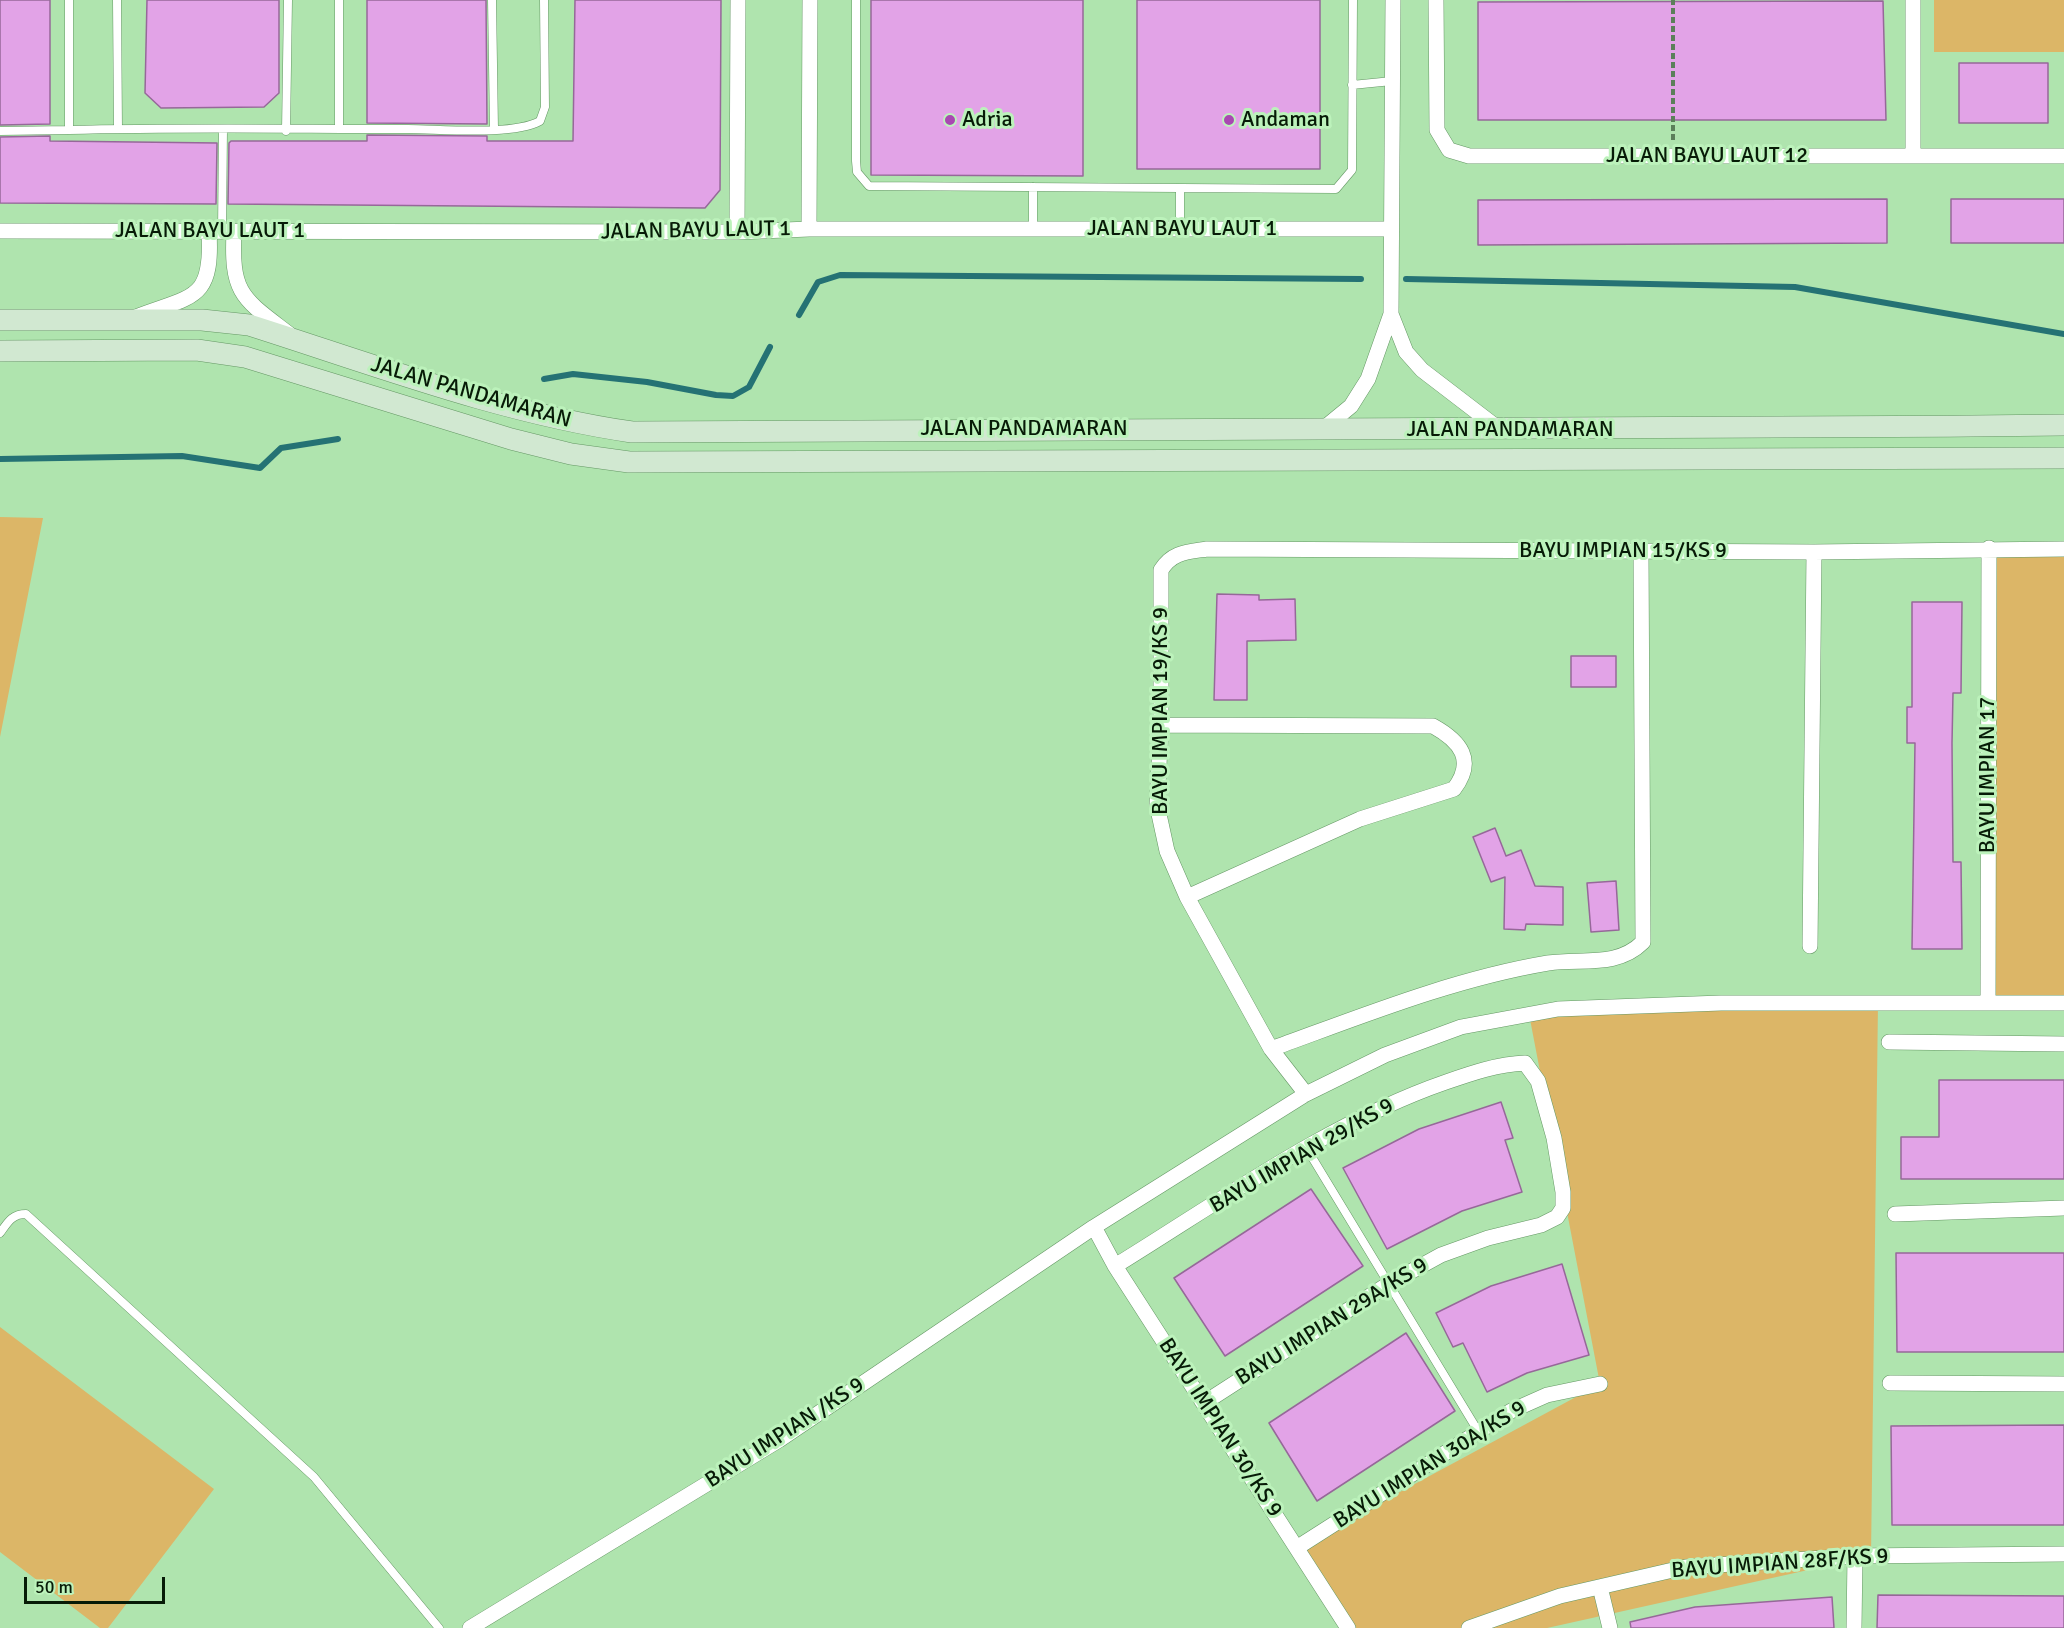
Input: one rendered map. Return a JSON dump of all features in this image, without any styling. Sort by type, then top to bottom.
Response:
[{"type":"main road","name":"JALAN PANDAMARAN","points":[[0,320],[202,320],[249,326],[520,411],[577,424],[632,432],[992,429],[1499,430],[2064,425]]},
{"type":"main road","name":"JALAN PANDAMARAN","points":[[0,351],[197,350],[245,357],[511,439],[571,453],[629,462],[2064,458]]},
{"type":"street","points":[[738,0],[738,232]]},
{"type":"street","points":[[809,229],[810,0]]},
{"type":"street","points":[[1323,429],[1351,406],[1368,379],[1391,314],[1393,0]]},
{"type":"street","name":"JALAN BAYU LAUT 12","points":[[1436,0],[1437,130],[1449,150],[1469,156],[2064,156]]},
{"type":"street","points":[[1913,0],[1913,156]]},
{"type":"street","name":"JALAN BAYU LAUT 1","points":[[0,231],[738,232],[809,229],[1391,229]]},
{"type":"street","points":[[131,319],[194,294],[207,278],[222,231]]},
{"type":"street","points":[[222,231],[233,257],[236,283],[255,307],[298,341]]},
{"type":"street","points":[[1391,314],[1406,352],[1422,370],[1499,430]]},
{"type":"street","name":"BAYU IMPIAN 15/KS 9","points":[[1182,552],[1207,549],[1814,552],[1989,548],[2064,549]]},
{"type":"street","name":"BAYU IMPIAN 17","points":[[1988,1002],[1989,548]]},
{"type":"street","points":[[1272,1049],[1458,983],[1549,963],[1619,959],[1634,951],[1643,942],[1641,551]]},
{"type":"street","name":"BAYU IMPIAN 19/KS 9","points":[[1182,552],[1168,559],[1161,570],[1161,724],[1157,806],[1167,851],[1187,897],[1272,1049],[1306,1094]]},
{"type":"street","points":[[1810,946],[1814,552]]},
{"type":"street","points":[[1161,724],[1433,726],[1453,737],[1463,753],[1464,776],[1454,789],[1360,819],[1187,897]]},
{"type":"street","name":"BAYU IMPIAN /KS 9","points":[[470,1628],[779,1440],[1094,1227],[1306,1094],[1385,1055],[1461,1027],[1558,1009],[1721,1003],[2064,1003]]},
{"type":"street","points":[[1889,1041],[2064,1044]]},
{"type":"street","name":"BAYU IMPIAN 29/KS 9","points":[[1114,1266],[1357,1120],[1418,1092],[1506,1064],[1526,1063],[1533,1071],[1554,1138]]},
{"type":"street","name":"BAYU IMPIAN 29A/KS 9","points":[[1204,1403],[1390,1283],[1441,1255],[1488,1238],[1540,1225],[1557,1217],[1563,1208],[1563,1192],[1554,1138]]},
{"type":"street","points":[[1895,1214],[2064,1208]]},
{"type":"street","name":"BAYU IMPIAN 30/KS 9","points":[[1094,1227],[1114,1266],[1298,1547],[1348,1628]]},
{"type":"street","points":[[1890,1383],[2064,1384]]},
{"type":"street","name":"BAYU IMPIAN 30A/KS 9","points":[[1298,1547],[1478,1431],[1547,1395],[1600,1384]]},
{"type":"street","name":"BAYU IMPIAN 28F/KS 9","points":[[1469,1628],[1560,1596],[1686,1567],[1855,1556],[2064,1554]]},
{"type":"street","points":[[1854,1628],[1855,1556]]},
{"type":"street","points":[[1600,1587],[1610,1628]]},
{"type":"lane","points":[[69,0],[69,130]]},
{"type":"lane","points":[[117,0],[118,129]]},
{"type":"lane","points":[[286,131],[288,0]]},
{"type":"lane","points":[[339,0],[339,129]]},
{"type":"lane","points":[[492,0],[494,129]]},
{"type":"lane","points":[[0,130],[286,131],[494,129],[532,125],[540,121],[545,107],[544,0]]},
{"type":"lane","points":[[856,0],[856,161],[857,172],[869,186],[1336,189],[1352,170],[1353,0]]},
{"type":"lane","points":[[1353,85],[1392,81]]},
{"type":"lane","points":[[222,231],[223,129]]},
{"type":"lane","points":[[1033,187],[1033,229]]},
{"type":"lane","points":[[1180,188],[1180,229]]},
{"type":"lane","points":[[1307,1149],[1478,1431]]},
{"type":"lane","points":[[0,1233],[11,1218],[18,1214],[26,1214],[314,1477],[439,1628]]},
{"type":"path","points":[[1673,0],[1673,156]]},
{"type":"shaded area","points":[[1934,0],[2064,0],[2064,52],[1934,52]]},
{"type":"shaded area","points":[[0,517],[43,518],[0,737]]},
{"type":"shaded area","points":[[1989,548],[2064,549],[2064,1003],[1988,1002]]},
{"type":"shaded area","points":[[1878,1003],[1871,1556],[1547,1628],[1348,1628],[1298,1547],[1600,1384],[1529,1014]]},
{"type":"shaded area","points":[[0,1327],[214,1489],[108,1628],[100,1628],[0,1552]]},
{"type":"building","points":[[0,0],[50,0],[50,124],[0,125]]},
{"type":"building","points":[[147,0],[279,0],[279,93],[264,107],[161,108],[145,93]]},
{"type":"building","points":[[367,0],[486,0],[487,124],[367,123]]},
{"type":"building","points":[[575,0],[721,0],[720,190],[705,208],[228,204],[229,143],[231,141],[367,141],[367,135],[487,136],[487,141],[573,141]]},
{"type":"building","points":[[871,0],[1083,0],[1083,176],[871,175]]},
{"type":"building","points":[[1137,0],[1320,0],[1320,169],[1137,169]]},
{"type":"building","points":[[1883,1],[1886,120],[1478,120],[1478,2]]},
{"type":"building","points":[[1959,63],[2048,63],[2048,123],[1959,123]]},
{"type":"building","points":[[50,136],[50,141],[217,143],[216,204],[0,203],[0,137]]},
{"type":"building","points":[[1887,199],[1887,243],[1478,245],[1478,200]]},
{"type":"building","points":[[1951,199],[2064,199],[2064,243],[1951,243]]},
{"type":"building","points":[[1217,594],[1259,595],[1259,600],[1295,599],[1296,640],[1247,641],[1247,700],[1214,700]]},
{"type":"building","points":[[1912,602],[1962,602],[1961,693],[1953,693],[1952,743],[1953,862],[1961,862],[1962,949],[1912,949],[1915,743],[1907,743],[1907,707],[1912,707]]},
{"type":"building","points":[[1571,656],[1616,656],[1616,687],[1571,687]]},
{"type":"building","points":[[1495,828],[1506,856],[1521,850],[1535,886],[1563,887],[1563,925],[1526,924],[1525,930],[1504,929],[1505,877],[1491,882],[1473,837]]},
{"type":"building","points":[[1616,881],[1619,930],[1591,932],[1587,883]]},
{"type":"building","points":[[1939,1080],[2064,1080],[2064,1179],[1901,1179],[1901,1137],[1939,1137]]},
{"type":"building","points":[[1501,1102],[1513,1138],[1505,1140],[1522,1192],[1462,1211],[1387,1249],[1343,1168],[1419,1129]]},
{"type":"building","points":[[1311,1189],[1363,1266],[1225,1356],[1174,1278]]},
{"type":"building","points":[[1896,1253],[2064,1253],[2064,1352],[1897,1352]]},
{"type":"building","points":[[1562,1264],[1589,1355],[1527,1373],[1487,1392],[1463,1343],[1453,1347],[1436,1313],[1491,1286]]},
{"type":"building","points":[[1406,1333],[1455,1411],[1317,1501],[1269,1423]]},
{"type":"building","points":[[2064,1425],[2064,1525],[1892,1525],[1891,1426]]},
{"type":"building","points":[[1878,1595],[2064,1596],[2064,1628],[1877,1628]]},
{"type":"building","points":[[1832,1597],[1834,1628],[1631,1628],[1630,1622],[1695,1607]]},
{"type":"waterway","points":[[799,315],[818,282],[840,275],[1361,279]]},
{"type":"waterway","points":[[1406,279],[1795,287],[2064,334]]},
{"type":"waterway","points":[[544,379],[573,374],[647,382],[733,396],[749,387],[770,347]]},
{"type":"waterway","points":[[0,459],[182,456],[260,468],[281,448],[338,439]]},
{"type":"place","name":"Adria","points":[[950,120]]},
{"type":"place","name":"Andaman","points":[[1229,120]]}]
